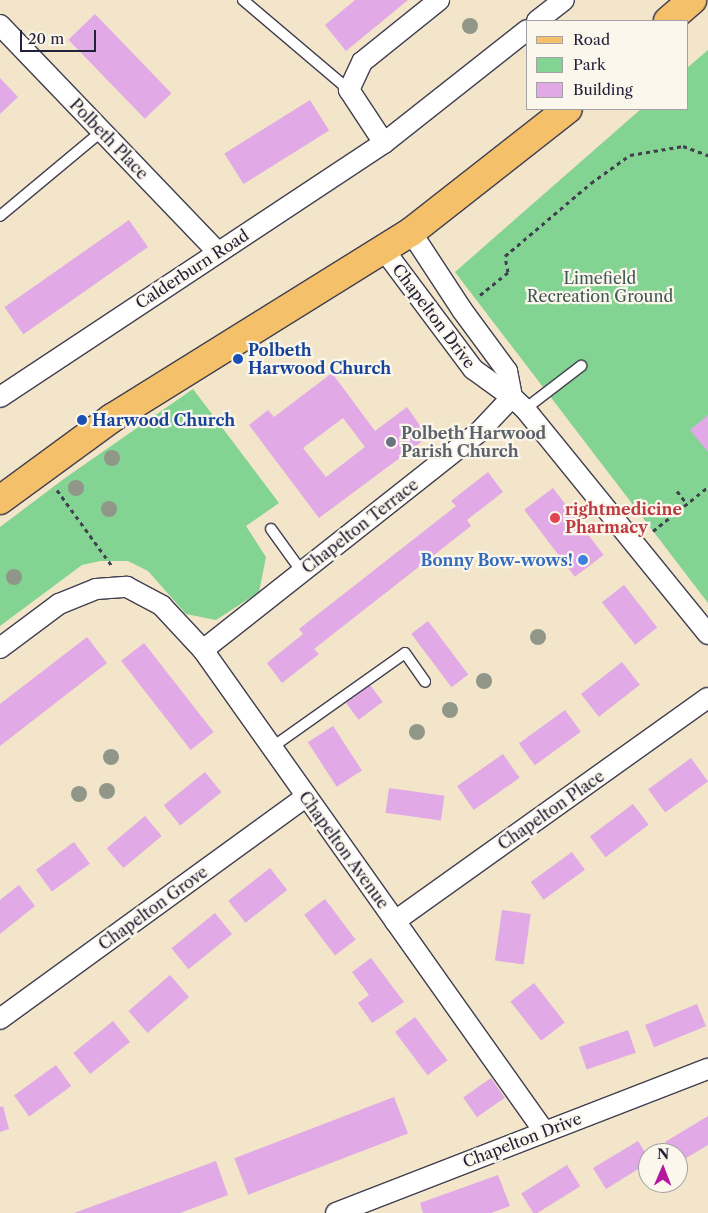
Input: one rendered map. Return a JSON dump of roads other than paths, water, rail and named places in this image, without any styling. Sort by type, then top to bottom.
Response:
[{"type":"main road","points":[[669,20],[692,0]]},
{"type":"main road","points":[[0,500],[112,418],[411,232],[567,110]]},
{"type":"street","points":[[384,143],[349,90],[362,62],[439,0]]},
{"type":"street","points":[[538,20],[564,0]]},
{"type":"street","name":"Polbeth Place","points":[[0,25],[218,252]]},
{"type":"street","name":"Calderburn Road","points":[[0,397],[384,143],[526,31]]},
{"type":"street","name":"Chapelton Drive","points":[[411,232],[462,310],[507,371],[518,403]]},
{"type":"street","name":"Chapelton Drive","points":[[384,250],[473,369],[518,403],[637,544],[708,634]]},
{"type":"street","name":"Chapelton Terrace","points":[[203,650],[518,403]]},
{"type":"street","name":"Chapelton Avenue","points":[[0,648],[59,604],[96,589],[127,587],[162,606],[203,650],[305,797],[544,1131]]},
{"type":"street","name":"Chapelton Place","points":[[395,922],[708,698]]},
{"type":"street","name":"Chapelton Grove","points":[[0,1019],[305,797]]},
{"type":"street","name":"Chapelton Drive","points":[[336,1213],[378,1205],[544,1131],[708,1069]]},
{"type":"lane","points":[[243,0],[349,90]]},
{"type":"lane","points":[[0,216],[102,131]]},
{"type":"lane","points":[[518,403],[581,366]]},
{"type":"lane","points":[[271,529],[302,572]]},
{"type":"lane","points":[[272,748],[405,653],[425,682]]},
{"type":"place","name":"Polbeth Harwood Church","points":[[238,359]]},
{"type":"place","name":"Harwood Church","points":[[82,420]]},
{"type":"place","name":"Polbeth Harwood Parish Church","points":[[391,442]]},
{"type":"place","name":"rightmedicine Pharmacy","points":[[555,518]]},
{"type":"place","name":"Bonny Bow-wows!","points":[[583,560]]},
{"type":"park label","name":"Limefield Recreation Ground","points":[[600,287]]}]
